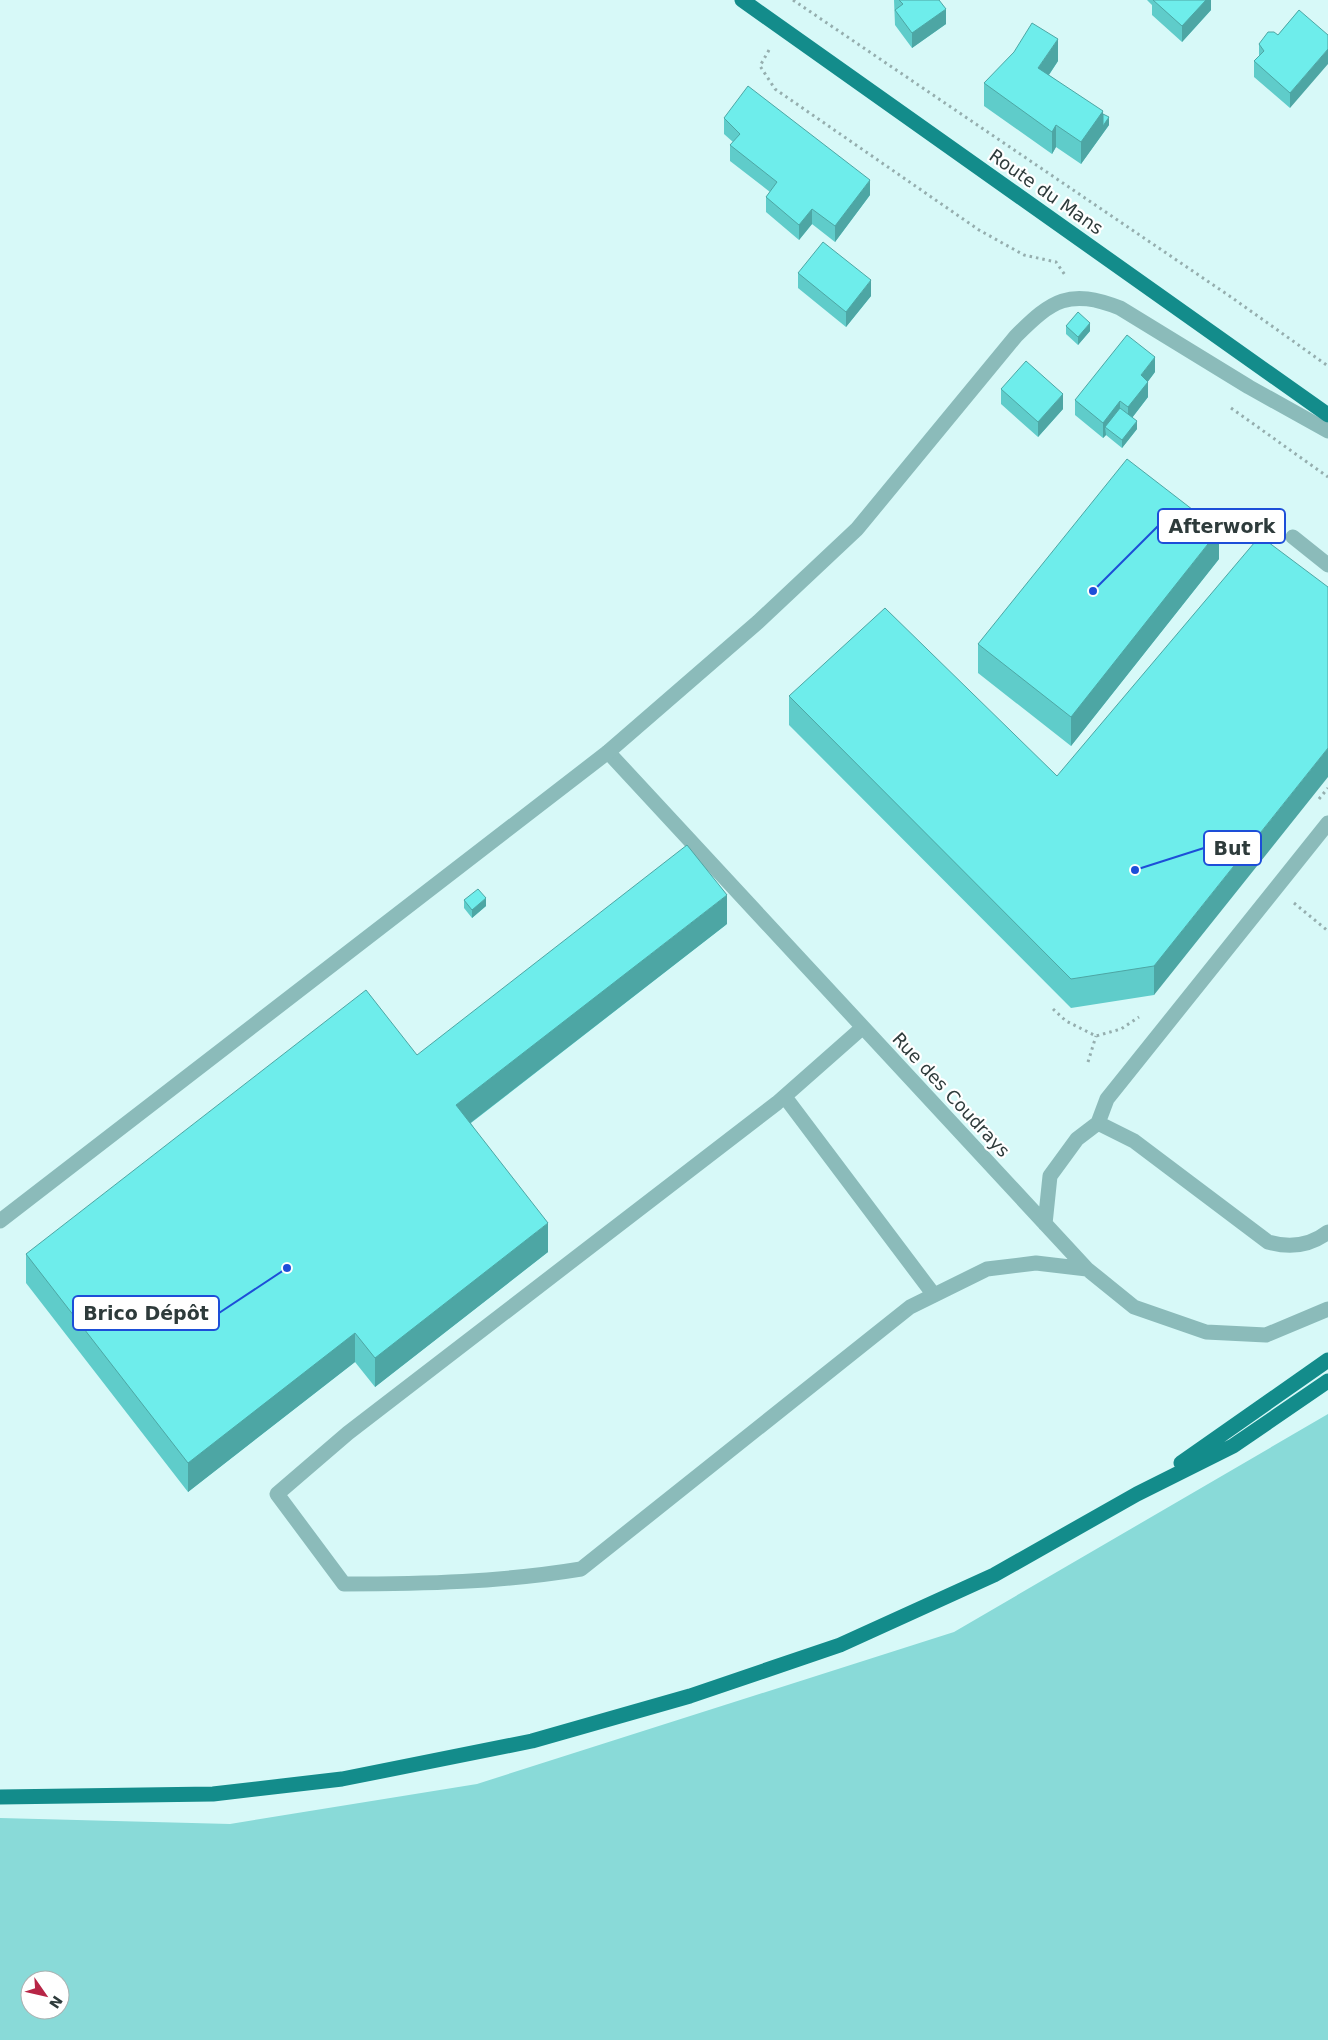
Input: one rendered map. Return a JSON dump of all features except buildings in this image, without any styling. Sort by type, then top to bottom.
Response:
[{"type":"main road","name":"Route du Mans","points":[[742,0],[1328,416]]},
{"type":"main road","points":[[1137,1494],[1328,1360]]},
{"type":"main road","points":[[0,1797],[213,1794],[342,1780],[532,1741],[690,1696],[840,1645],[994,1576],[1137,1494],[1233,1446],[1328,1381]]},
{"type":"street","points":[[0,1221],[608,752],[758,622],[857,529],[1016,336],[1041,311],[1058,302],[1080,298],[1098,299],[1120,308],[1250,387],[1328,431]]},
{"type":"street","points":[[1293,537],[1328,565]]},
{"type":"street","name":"Rue des Coudrays","points":[[608,752],[1087,1269],[1134,1308],[1206,1332],[1266,1335],[1328,1309]]},
{"type":"street","points":[[1045,1224],[1050,1176],[1077,1139],[1098,1123],[1107,1100],[1328,823]]},
{"type":"street","points":[[862,1028],[785,1097],[348,1433],[277,1494],[344,1584],[452,1584],[530,1578],[581,1569],[910,1307],[987,1269],[1036,1263],[1087,1269]]},
{"type":"street","points":[[785,1097],[934,1295]]},
{"type":"street","points":[[1098,1123],[1134,1141],[1268,1242],[1284,1247],[1302,1244],[1328,1232]]},
{"type":"path","points":[[793,0],[1231,296],[1328,366]]},
{"type":"path","points":[[782,28],[760,66],[775,89],[979,230],[1024,254],[1056,262],[1080,298]]},
{"type":"path","points":[[1317,803],[1328,788]]},
{"type":"path","points":[[1053,1008],[1066,1021],[1096,1036],[1121,1029],[1146,1013]]},
{"type":"path","points":[[1088,1062],[1096,1036]]},
{"type":"shaded area","points":[[1328,1414],[1328,2040],[0,2040],[0,1818],[230,1824],[477,1784],[954,1632]]},
{"type":"place","name":"Afterwork","points":[[1093,591]]},
{"type":"place","name":"But","points":[[1135,870]]},
{"type":"place","name":"Brico Dépôt","points":[[287,1268]]}]
